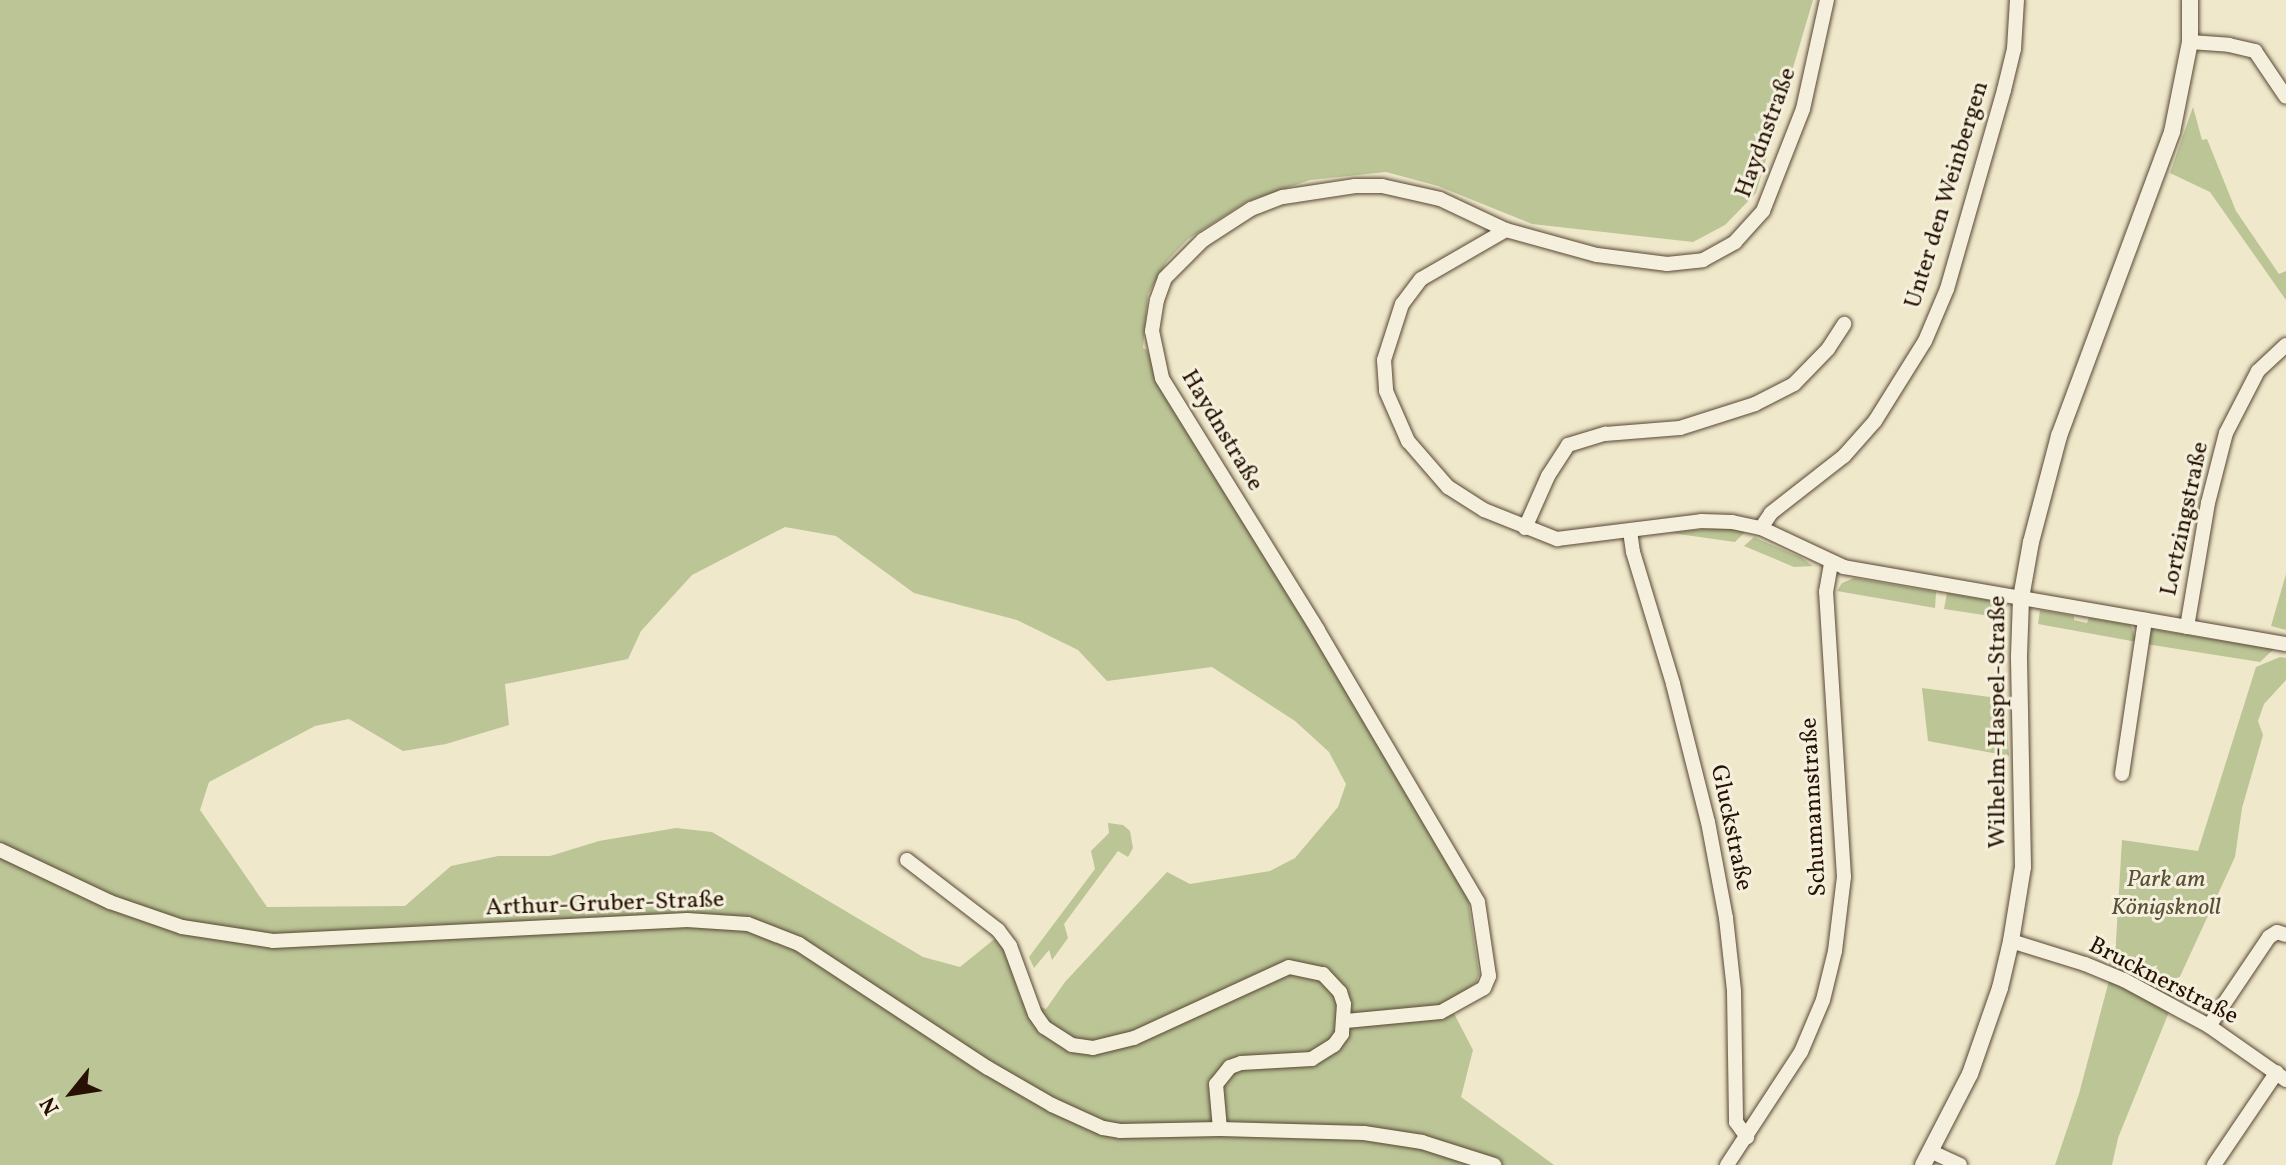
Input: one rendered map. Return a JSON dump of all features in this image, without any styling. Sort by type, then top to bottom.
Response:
[{"type":"street","name":"Haydnstraße","points":[[1346,1021],[1441,1012],[1484,988],[1489,976],[1478,902],[1318,630],[1162,378],[1153,342],[1154,314],[1165,278],[1203,240],[1251,209],[1283,197],[1355,186],[1382,186],[1440,199],[1506,230],[1597,255],[1667,264],[1703,260],[1735,242],[1763,211],[1794,137],[1810,84],[1827,0]]},
{"type":"street","name":"Unter den Weinbergen","points":[[1761,528],[1771,513],[1844,456],[1865,433],[1901,384],[1925,341],[1947,289],[2000,105],[2014,49],[2017,0]]},
{"type":"street","name":"Wilhelm-Haspel-Straße","points":[[1927,1158],[1970,1074],[2000,988],[2011,941],[2023,867],[2019,684],[2021,598],[2050,462],[2172,132],[2190,42],[2190,0]]},
{"type":"street","points":[[2190,42],[2255,51],[2286,97]]},
{"type":"street","points":[[1506,230],[1421,279],[1402,304],[1391,329],[1384,375],[1395,418],[1433,472],[1466,500],[1525,528],[1557,539],[1701,521],[1732,522],[1761,528],[1831,563],[2286,644]]},
{"type":"street","points":[[1525,528],[1548,476],[1568,445],[1605,434],[1680,428],[1765,400],[1794,384],[1812,367],[1844,324]]},
{"type":"street","name":"Lortzingstraße","points":[[2187,627],[2208,503],[2226,433],[2258,371],[2286,345]]},
{"type":"street","name":"Gluckstraße","points":[[1630,531],[1633,552],[1673,684],[1708,822],[1726,918],[1734,991],[1736,1122],[1747,1137]]},
{"type":"street","name":"Schumannstraße","points":[[1727,1165],[1810,1031],[1823,1000],[1841,913],[1843,850],[1826,592],[1831,563]]},
{"type":"street","points":[[2122,774],[2145,620]]},
{"type":"street","name":"Arthur-Gruber-Straße","points":[[0,850],[110,902],[182,927],[273,941],[687,920],[748,924],[799,944],[912,1021],[1083,1120],[1120,1131],[1220,1129],[1364,1133],[1422,1142],[1494,1165]]},
{"type":"street","points":[[907,860],[998,930],[1010,946],[1035,1014],[1044,1027],[1072,1045],[1093,1048],[1134,1038],[1289,967],[1315,969],[1331,981],[1344,1004],[1346,1021],[1334,1045],[1312,1059],[1241,1063],[1221,1074],[1214,1096],[1220,1129]]},
{"type":"street","points":[[2209,1026],[2269,937],[2277,932],[2286,935]]},
{"type":"street","name":"Brucknerstraße","points":[[2011,941],[2085,964],[2209,1026],[2282,1076]]},
{"type":"street","points":[[2214,1165],[2282,1076]]},
{"type":"street","points":[[1927,1158],[1960,1165]]},
{"type":"green space","points":[[0,0],[1813,0],[1756,193],[1725,225],[1693,242],[1532,224],[1438,186],[1386,172],[1310,180],[1246,202],[1188,239],[1167,261],[1148,294],[1143,348],[1147,350],[1159,384],[1340,676],[1467,893],[1479,974],[1476,983],[1448,1002],[1473,1050],[1461,1097],[1554,1165],[0,1165]],"holes":[[[785,527],[836,536],[914,593],[1017,620],[1078,650],[1107,681],[1212,667],[1295,721],[1329,752],[1346,784],[1338,807],[1295,858],[1270,871],[1190,884],[1167,872],[1065,982],[1046,1009],[1021,1000],[1007,955],[997,937],[960,967],[923,957],[712,832],[676,828],[599,841],[550,856],[498,856],[451,866],[405,906],[267,907],[200,810],[209,782],[315,726],[349,719],[403,751],[446,744],[509,725],[505,684],[628,659],[641,631],[692,575]]]},
{"type":"green space","points":[[2193,107],[2202,140],[2207,139],[2236,211],[2279,274],[2286,271],[2286,300],[2210,192],[2170,173]]},
{"type":"green space","points":[[1721,527],[1745,532],[1735,542],[1671,533]]},
{"type":"green space","points":[[1754,537],[1813,566],[1794,567],[1744,546]]},
{"type":"green space","points":[[2286,574],[2286,630],[2271,626]]},
{"type":"green space","points":[[1854,578],[1936,592],[1935,608],[1837,591],[1842,583]]},
{"type":"green space","points":[[1947,593],[1999,602],[1997,617],[1944,609]]},
{"type":"green space","points":[[2040,610],[2074,616],[2074,620],[2087,623],[2089,618],[2131,625],[2137,642],[2038,624]]},
{"type":"green space","points":[[2152,629],[2275,648],[2260,662],[2146,644]]},
{"type":"green space","name":"Park am Königsknoll","points":[[2280,657],[2286,658],[2286,680],[2264,704],[2258,721],[2263,735],[2242,808],[2235,857],[2177,983],[2169,1012],[2118,1138],[2112,1165],[2055,1165],[2079,1094],[2115,958],[2122,840],[2198,851],[2256,667]]},
{"type":"green space","points":[[1922,688],[2005,699],[2009,756],[1928,741]]},
{"type":"green space","points":[[1108,823],[1123,825],[1130,831],[1133,848],[1128,857],[1118,851],[1064,924],[1068,938],[1052,960],[1049,950],[1034,968],[1029,957],[1095,869],[1091,851],[1109,833]]}]
